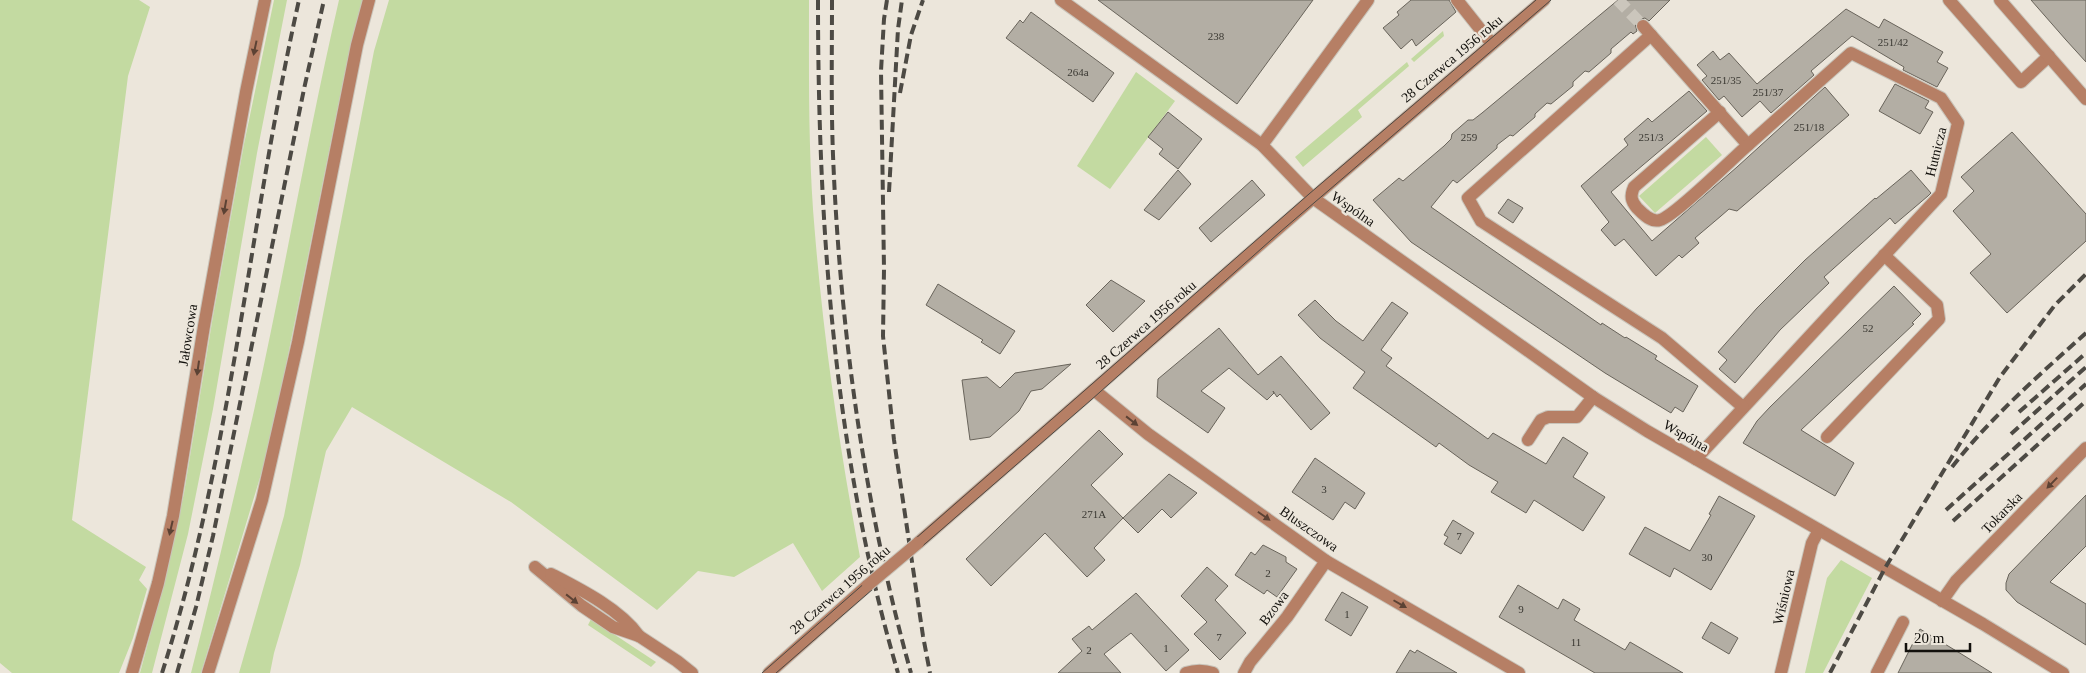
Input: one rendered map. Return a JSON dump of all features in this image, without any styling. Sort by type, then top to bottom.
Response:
[{"type":"street","name":"Jałowcowa","points":[[132,673],[158,583],[174,516],[204,326],[246,92],[265,0]]},
{"type":"street","points":[[208,673],[262,500],[298,342],[357,45],[369,0]]},
{"type":"street","name":"Wspólna","points":[[1061,0],[1262,145],[1313,198],[1592,397],[1942,600],[2063,673]]},
{"type":"street","points":[[1262,145],[1368,0]]},
{"type":"street","points":[[1457,0],[1492,44]]},
{"type":"street","name":"28 Czerwca 1956 roku","points":[[769,673],[1313,198],[1544,0]]},
{"type":"street","points":[[1949,0],[2021,82],[2049,56]]},
{"type":"street","points":[[2000,0],[2086,99]]},
{"type":"street","points":[[1720,112],[1634,187],[1631,194],[1632,202],[1652,220],[1660,220],[1674,211],[1748,145],[1720,112],[1647,31],[1468,198],[1481,221],[1662,338],[1743,407]]},
{"type":"street","name":"Hutnicza","points":[[1696,459],[1941,194],[1958,122],[1941,98],[1851,53],[1748,145]]},
{"type":"street","points":[[1827,437],[1939,319],[1938,305],[1884,255]]},
{"type":"street","name":"Bluszczowa","points":[[1094,390],[1148,434],[1326,561],[1519,673]]},
{"type":"street","points":[[1528,440],[1541,420],[1548,417],[1577,417],[1592,397]]},
{"type":"street","name":"Tokarska","points":[[1942,600],[1956,581],[2086,448]]},
{"type":"street","name":"Wiśniowa","points":[[1782,673],[1812,543],[1819,530]]},
{"type":"street","name":"Bzowa","points":[[1244,673],[1250,662],[1287,617],[1326,561]]},
{"type":"street","points":[[639,636],[631,624],[586,593],[535,567],[567,595],[605,622],[639,636],[692,673]]},
{"type":"street","points":[[1878,673],[1903,622]]},
{"type":"street","points":[[1186,673],[1207,671],[1213,673]]},
{"type":"green space","points":[[0,0],[139,0],[150,7],[128,76],[72,520],[146,567],[139,580],[147,589],[133,638],[119,673],[12,673],[0,663]]},
{"type":"green space","points":[[274,0],[287,0],[257,153],[213,409],[188,534],[152,673],[140,673],[163,586],[184,493],[244,144]]},
{"type":"green space","points":[[339,0],[364,0],[344,77],[276,415],[265,461],[201,673],[191,673],[253,415]]},
{"type":"green space","points":[[389,0],[809,0],[810,147],[819,275],[833,396],[860,557],[822,591],[793,543],[734,577],[698,571],[657,610],[511,502],[352,407],[326,451],[300,565],[270,673],[239,673],[284,516],[374,51]]},
{"type":"green space","points":[[1443,31],[1444,36],[1414,62],[1411,59]]},
{"type":"green space","points":[[1407,62],[1409,66],[1358,110],[1362,117],[1303,167],[1295,157]]},
{"type":"green space","points":[[1136,72],[1175,101],[1110,189],[1077,166]]},
{"type":"green space","points":[[1706,137],[1722,155],[1655,213],[1639,196]]},
{"type":"green space","points":[[1841,560],[1872,578],[1823,673],[1805,673],[1827,578]]},
{"type":"green space","points":[[591,619],[656,662],[651,667],[588,625]]},
{"type":"building","points":[[1098,0],[1313,0],[1237,104]]},
{"type":"building","points":[[1411,0],[1449,0],[1456,12],[1416,46],[1412,39],[1401,49],[1383,28],[1399,15],[1397,12]]},
{"type":"building","points":[[1618,0],[1670,0],[1649,21],[1645,18],[1638,20],[1635,24],[1637,31],[1633,34],[1631,32],[1611,49],[1611,53],[1589,72],[1585,71],[1573,82],[1573,86],[1551,104],[1547,103],[1535,114],[1535,117],[1513,136],[1510,135],[1497,145],[1497,148],[1457,183],[1453,180],[1431,207],[1601,325],[1602,323],[1657,356],[1655,359],[1698,386],[1683,412],[1675,407],[1671,413],[1605,373],[1411,242],[1373,200],[1399,178],[1403,181],[1444,146],[1451,139],[1452,134],[1468,120],[1473,120],[1482,113]]},
{"type":"building","points":[[2031,0],[2086,0],[2086,62],[2066,40]]},
{"type":"building","points":[[1846,9],[1879,28],[1884,19],[1943,52],[1937,62],[1948,68],[1937,87],[1903,70],[1904,67],[1852,36],[1811,71],[1814,75],[1771,113],[1760,101],[1742,117],[1724,96],[1719,100],[1702,80],[1707,76],[1697,65],[1713,51],[1720,60],[1729,53],[1757,84]]},
{"type":"building","points":[[1031,12],[1114,73],[1093,102],[1006,38],[1020,20],[1023,23]]},
{"type":"building","points":[[1895,84],[1929,101],[1925,108],[1933,112],[1920,134],[1879,111]]},
{"type":"building","points":[[1825,87],[1849,115],[1737,211],[1729,209],[1695,238],[1699,243],[1682,258],[1679,255],[1656,276],[1624,239],[1615,246],[1601,230],[1609,222],[1581,186],[1628,145],[1624,139],[1648,118],[1652,122],[1689,91],[1707,111],[1611,192],[1652,241]]},
{"type":"building","points":[[1168,112],[1202,139],[1178,169],[1159,154],[1163,149],[1148,137]]},
{"type":"building","points":[[2012,132],[2086,214],[2086,241],[2007,313],[1970,273],[1991,254],[1953,211],[1974,191],[1961,177]]},
{"type":"building","points":[[1178,170],[1191,184],[1159,220],[1144,210]]},
{"type":"building","points":[[1911,170],[1931,193],[1895,224],[1890,218],[1824,277],[1829,283],[1780,330],[1735,383],[1719,369],[1727,360],[1718,352],[1757,308],[1805,260],[1875,198]]},
{"type":"building","points":[[1252,180],[1265,195],[1211,242],[1199,228]]},
{"type":"building","points":[[1508,199],[1523,208],[1513,223],[1498,213]]},
{"type":"building","points":[[1111,280],[1145,301],[1113,332],[1086,305]]},
{"type":"building","points":[[938,284],[1015,331],[1000,354],[981,342],[983,340],[926,305]]},
{"type":"building","points":[[1894,286],[1921,314],[1912,323],[1914,324],[1801,430],[1854,463],[1835,496],[1743,443],[1757,421],[1770,407]]},
{"type":"building","points":[[1315,300],[1336,321],[1363,341],[1392,302],[1408,313],[1381,350],[1392,358],[1386,366],[1488,439],[1493,433],[1546,464],[1563,437],[1588,453],[1573,477],[1605,497],[1583,531],[1534,500],[1526,513],[1491,492],[1498,482],[1469,465],[1439,443],[1436,447],[1353,388],[1365,372],[1320,338],[1298,315]]},
{"type":"building","points":[[1219,328],[1258,375],[1281,356],[1330,413],[1311,430],[1280,394],[1277,397],[1273,391],[1274,393],[1267,400],[1229,368],[1201,391],[1225,408],[1208,433],[1157,397],[1158,379]]},
{"type":"building","points":[[1071,364],[1042,389],[1031,391],[1019,411],[990,437],[970,440],[962,380],[987,377],[1000,388],[1015,373]]},
{"type":"building","points":[[1099,430],[1123,454],[1091,485],[1123,518],[1094,548],[1105,560],[1087,577],[1045,533],[991,586],[966,559]]},
{"type":"building","points":[[1315,458],[1365,493],[1355,509],[1345,502],[1333,520],[1292,492]]},
{"type":"building","points":[[1169,474],[1197,493],[1171,518],[1162,509],[1138,533],[1123,518]]},
{"type":"building","points":[[2086,495],[2086,546],[2050,582],[2086,604],[2086,645],[2017,602],[2006,590],[2006,583],[2009,574]]},
{"type":"building","points":[[1719,496],[1755,516],[1711,590],[1674,568],[1670,577],[1629,554],[1645,527],[1690,551],[1711,515],[1709,514]]},
{"type":"building","points":[[1453,520],[1474,533],[1461,554],[1444,544],[1448,537],[1444,535]]},
{"type":"building","points":[[1263,545],[1286,557],[1286,562],[1297,569],[1277,597],[1267,590],[1264,594],[1235,575],[1251,552],[1255,555]]},
{"type":"building","points":[[1207,567],[1228,586],[1215,600],[1246,633],[1220,660],[1194,634],[1207,622],[1181,596]]},
{"type":"building","points":[[1518,585],[1558,609],[1563,599],[1580,609],[1574,620],[1625,650],[1630,642],[1683,673],[1595,673],[1499,617]]},
{"type":"building","points":[[1342,592],[1368,607],[1351,636],[1325,620]]},
{"type":"building","points":[[1136,593],[1189,650],[1166,671],[1131,633],[1104,654],[1121,673],[1058,673],[1082,651],[1072,639],[1089,626],[1092,630]]},
{"type":"building","points":[[1711,622],[1738,638],[1729,654],[1702,638]]},
{"type":"building","points":[[1920,629],[1963,655],[1992,673],[1898,673]]},
{"type":"building","points":[[1410,650],[1415,653],[1417,650],[1457,673],[1396,673]]},
{"type":"tunnel","points":[[1618,0],[1643,26]]},
{"type":"tram line","points":[[762,673],[1309,194],[1536,0]]},
{"type":"tram line","points":[[776,673],[1091,400],[1280,232],[1551,0]]},
{"type":"railway","points":[[162,673],[186,590],[206,507],[223,423],[266,168],[299,0]]},
{"type":"railway","points":[[177,673],[196,607],[213,536],[304,89],[324,0]]},
{"type":"railway","points":[[818,0],[822,170],[826,255],[834,340],[858,508],[876,591],[898,673]]},
{"type":"railway","points":[[832,0],[833,155],[836,220],[848,351],[857,416],[880,546],[894,610],[911,673]]},
{"type":"railway","points":[[887,0],[881,71],[884,269],[883,336],[894,440],[930,673]]},
{"type":"railway","points":[[889,192],[898,29],[902,0]]},
{"type":"railway","points":[[900,93],[911,35],[923,0]]},
{"type":"railway","points":[[1830,673],[1885,568],[2000,377],[2055,305],[2086,274]]},
{"type":"railway","points":[[1952,467],[1999,414],[2086,333]]},
{"type":"railway","points":[[2019,412],[2086,353]]},
{"type":"railway","points":[[2011,434],[2086,367]]},
{"type":"railway","points":[[1946,510],[2086,384]]},
{"type":"railway","points":[[1953,521],[2086,401]]}]
